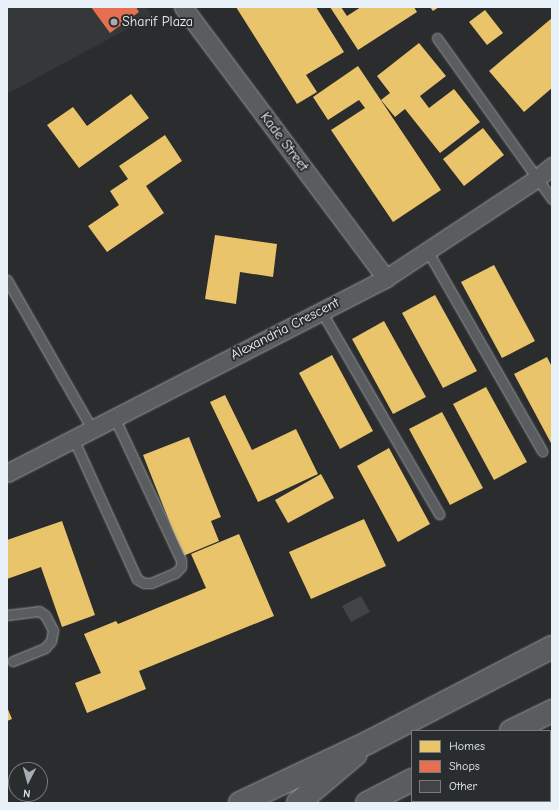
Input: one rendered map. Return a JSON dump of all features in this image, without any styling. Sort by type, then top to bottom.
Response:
[{"type":"highway","points":[[240,803],[369,742],[552,647]]},
{"type":"highway","points":[[514,730],[552,711]]},
{"type":"highway","points":[[298,803],[330,778],[369,742]]},
{"type":"highway","points":[[367,803],[411,781]]},
{"type":"street","name":"Kade Street","points":[[183,7],[386,278]]},
{"type":"street","name":"Alexandria Crescent","points":[[7,472],[386,278],[536,179],[552,166]]},
{"type":"lane","points":[[437,38],[536,179],[552,199]]},
{"type":"lane","points":[[428,250],[542,451]]},
{"type":"lane","points":[[7,280],[92,429]]},
{"type":"lane","points":[[321,311],[440,514]]},
{"type":"lane","points":[[73,438],[137,579],[144,583],[151,583],[175,573],[181,567],[180,560],[114,417]]},
{"type":"lane","points":[[7,615],[31,610],[39,611],[45,615],[53,630],[51,641],[45,648],[13,661]]},
{"type":"shaded area","points":[[7,7],[146,7],[153,15],[7,94]]},
{"type":"building: Homes","points":[[236,7],[316,7],[344,52],[306,75],[317,92],[297,104]]},
{"type":"building: Homes","points":[[330,7],[341,7],[347,16],[361,7],[414,7],[417,12],[358,50]]},
{"type":"building: Homes","points":[[430,7],[439,7],[433,11]]},
{"type":"building: Homes","points":[[485,10],[503,33],[487,45],[469,22]]},
{"type":"building: Homes","points":[[552,18],[552,88],[524,112],[489,71]]},
{"type":"building: Homes","points":[[419,43],[446,76],[420,96],[429,108],[454,89],[480,122],[440,153],[405,109],[395,117],[381,100],[390,93],[377,76]]},
{"type":"building: Homes","points":[[358,66],[441,190],[393,222],[331,130],[365,108],[359,100],[328,120],[313,97]]},
{"type":"building: Homes","points":[[131,94],[149,118],[79,168],[47,125],[73,107],[87,126]]},
{"type":"building: Homes","points":[[483,128],[504,155],[464,186],[443,159]]},
{"type":"building: Homes","points":[[165,135],[182,161],[146,186],[164,213],[107,252],[88,226],[119,205],[110,191],[128,179],[119,166]]},
{"type":"building: Homes","points":[[215,235],[277,244],[273,277],[240,272],[236,304],[205,299]]},
{"type":"building: Homes","points":[[494,265],[535,341],[502,358],[461,282]]},
{"type":"building: Homes","points":[[435,295],[477,371],[443,388],[402,313]]},
{"type":"building: Homes","points":[[384,321],[426,397],[393,414],[352,339]]},
{"type":"building: Homes","points":[[332,355],[373,431],[340,449],[299,373]]},
{"type":"building: Homes","points":[[547,357],[552,367],[552,445],[514,374]]},
{"type":"building: Homes","points":[[486,387],[527,462],[494,480],[453,404]]},
{"type":"building: Homes","points":[[225,395],[252,450],[296,429],[318,474],[258,502],[210,402]]},
{"type":"building: Homes","points":[[442,412],[483,488],[450,505],[409,429]]},
{"type":"building: Homes","points":[[189,437],[221,517],[211,521],[219,541],[183,556],[143,455]]},
{"type":"building: Homes","points":[[389,448],[430,524],[398,542],[357,466]]},
{"type":"building: Homes","points":[[321,474],[334,498],[288,523],[275,500]]},
{"type":"building: Homes","points":[[364,519],[386,566],[311,599],[289,552]]},
{"type":"building: Homes","points":[[62,521],[95,615],[62,627],[41,567],[7,579],[7,540]]},
{"type":"building: Homes","points":[[239,534],[274,616],[139,671],[146,689],[87,713],[75,683],[101,673],[84,634],[116,621],[118,624],[206,588],[191,554]]},
{"type":"building: Homes","points":[[7,707],[12,719],[7,721]]},
{"type":"building: Shops","name":"Sharif Plaza","points":[[91,7],[136,7],[139,12],[110,33]]},
{"type":"building: Other","points":[[361,596],[370,612],[351,622],[342,606]]},
{"type":"place","name":"Sharif Plaza","points":[[114,22]]}]
